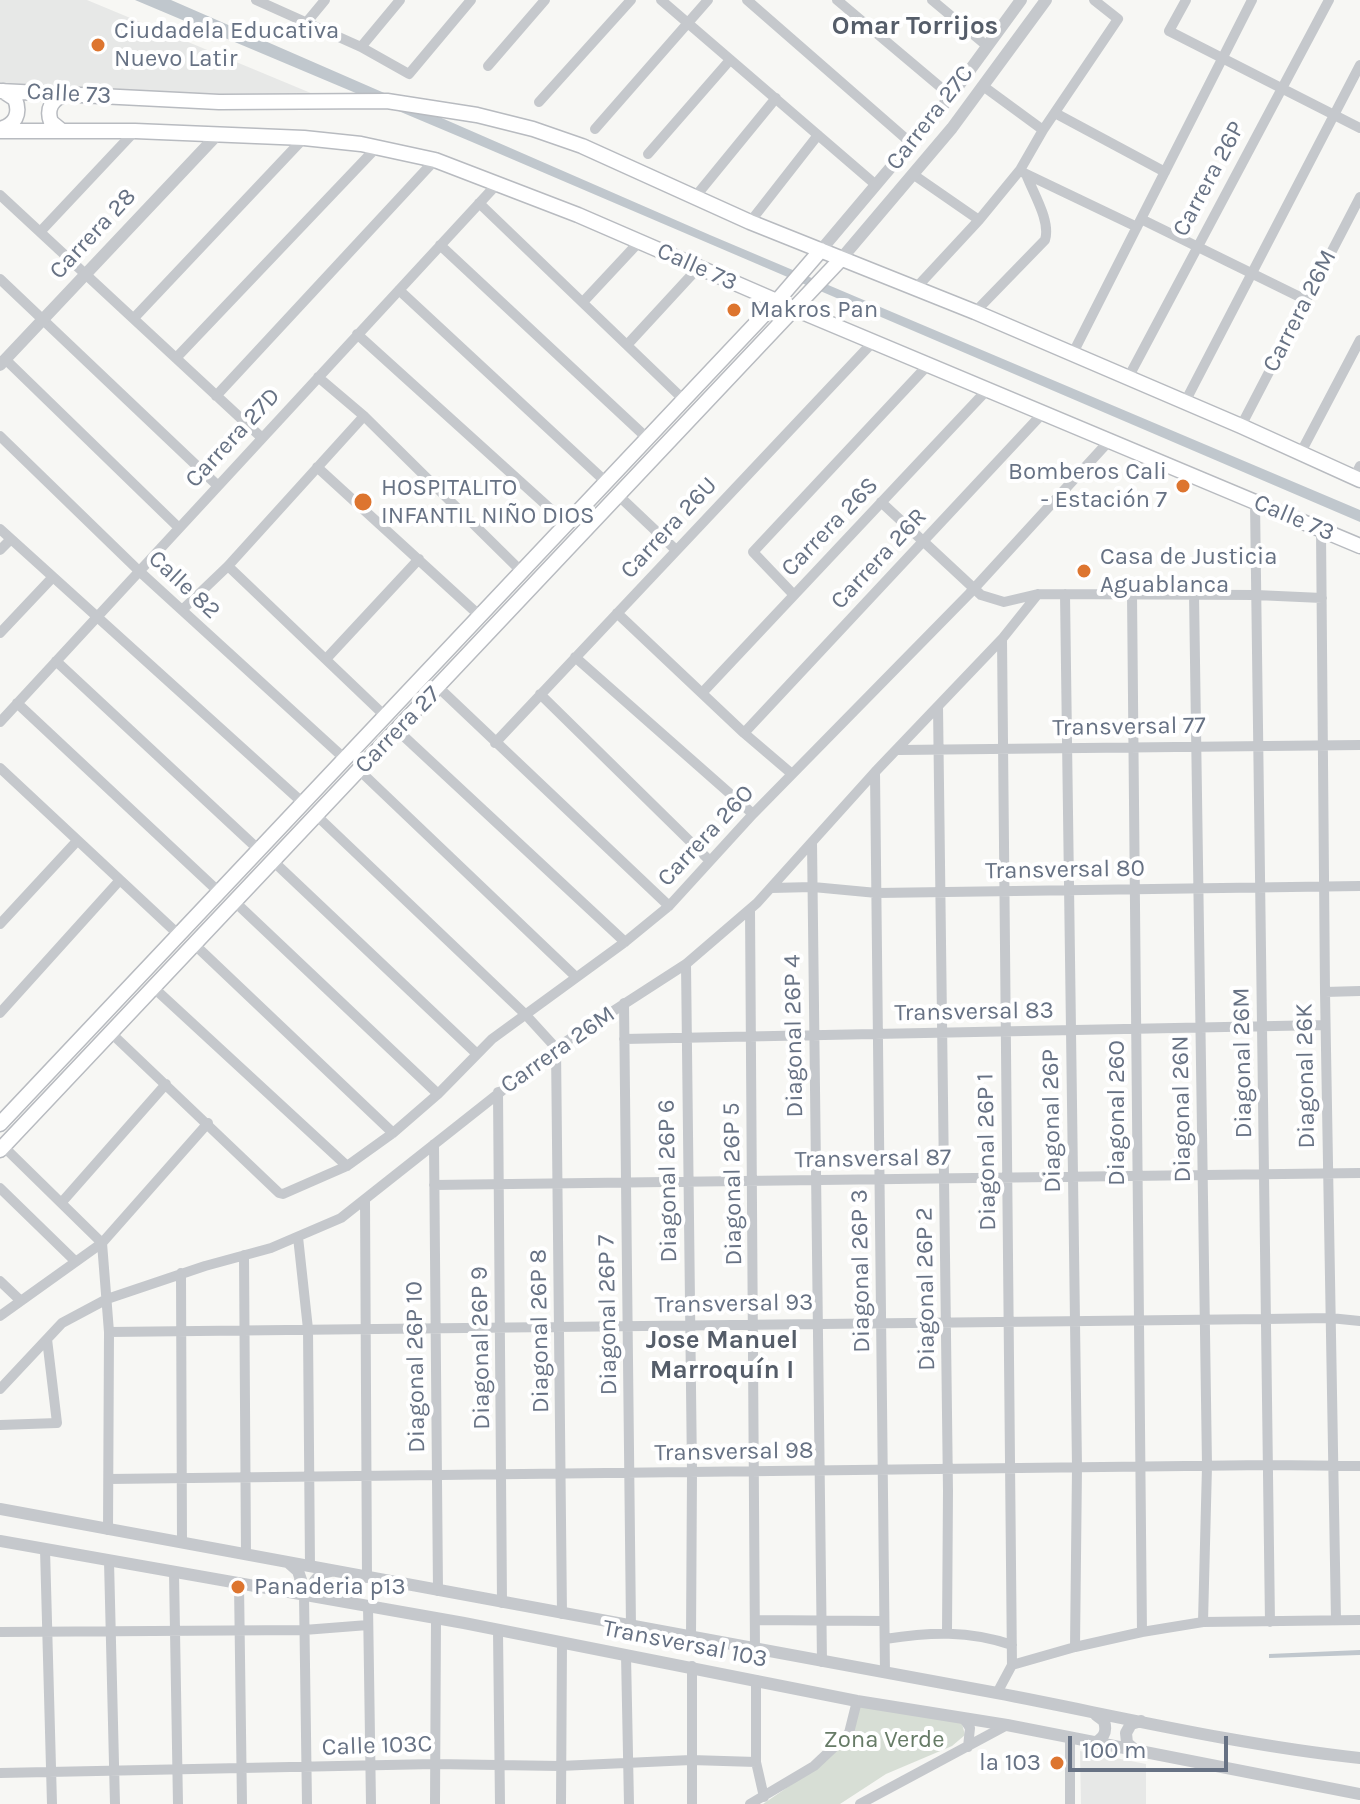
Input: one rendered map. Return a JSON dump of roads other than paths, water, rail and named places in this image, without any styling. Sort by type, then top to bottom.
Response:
[{"type":"main road","name":"Calle 73","points":[[1,91],[219,102],[387,101],[457,111],[551,134],[750,222],[975,312],[1300,454],[1358,475]]},
{"type":"main road","points":[[0,130],[13,123],[18,109],[15,99],[1,91]]},
{"type":"main road","points":[[62,131],[51,122],[50,108],[54,100],[67,95]]},
{"type":"main road","name":"Calle 73","points":[[0,130],[135,131],[304,138],[377,147],[435,160],[498,183],[1360,546]]},
{"type":"main road","points":[[777,301],[821,250]]},
{"type":"main road","points":[[795,309],[841,259]]},
{"type":"main road","name":"Carrera 27","points":[[0,1124],[777,301]]},
{"type":"main road","name":"Carrera 27","points":[[2,1148],[795,309]]},
{"type":"street","points":[[256,0],[361,47],[409,74],[471,0]]},
{"type":"street","points":[[306,23],[325,0]]},
{"type":"street","points":[[361,47],[400,0]]},
{"type":"street","points":[[488,66],[545,0]]},
{"type":"street","points":[[539,102],[631,0]]},
{"type":"street","points":[[661,0],[876,185]]},
{"type":"street","points":[[595,129],[708,0]]},
{"type":"street","points":[[747,0],[912,144]]},
{"type":"street","points":[[837,0],[951,96]]},
{"type":"street","points":[[932,0],[987,46]]},
{"type":"street","name":"Carrera 27C","points":[[821,250],[951,96],[1021,0]]},
{"type":"street","name":"Carrera 27C","points":[[841,259],[914,175],[1046,0]]},
{"type":"street","points":[[915,289],[1023,172],[1043,130],[1118,19],[1094,0]]},
{"type":"street","points":[[1186,0],[1169,31],[1360,128]]},
{"type":"street","points":[[1072,355],[1252,0]]},
{"type":"street","name":"Carrera 26P","points":[[1128,378],[1329,0]]},
{"type":"street","points":[[648,154],[730,60]]},
{"type":"street","points":[[1185,402],[1360,65]]},
{"type":"street","points":[[983,86],[1043,130]]},
{"type":"street","points":[[695,197],[776,98]]},
{"type":"street","points":[[1055,113],[1165,172]]},
{"type":"street","points":[[40,232],[135,131]]},
{"type":"street","name":"Carrera 28","points":[[3,362],[218,134]]},
{"type":"street","points":[[750,222],[818,135]]},
{"type":"street","points":[[134,318],[304,138]]},
{"type":"street","points":[[177,357],[377,147]]},
{"type":"street","points":[[216,396],[435,160]]},
{"type":"street","points":[[1023,172],[1197,246],[1306,300]]},
{"type":"street","points":[[975,312],[1045,240],[1047,233],[1023,172]]},
{"type":"street","points":[[914,175],[979,220]]},
{"type":"street","name":"Carrera 27D","points":[[0,722],[498,183]]},
{"type":"street","points":[[0,195],[261,437]]},
{"type":"street","name":"Carrera 26M","points":[[1241,426],[1360,197]]},
{"type":"street","points":[[479,203],[684,400]]},
{"type":"street","points":[[583,302],[639,242]]},
{"type":"street","points":[[440,245],[647,438]]},
{"type":"street","points":[[627,345],[698,268]]},
{"type":"street","points":[[0,279],[217,485]]},
{"type":"street","points":[[399,290],[606,482]]},
{"type":"street","points":[[357,334],[566,523]]},
{"type":"street","points":[[1300,454],[1360,340]]},
{"type":"street","name":"Carrera 26U","points":[[495,743],[873,342]]},
{"type":"street","points":[[3,362],[178,527]]},
{"type":"street","points":[[793,594],[753,552],[928,365]]},
{"type":"street","points":[[318,377],[364,416],[522,572]]},
{"type":"street","name":"Carrera 26S","points":[[702,693],[987,390]]},
{"type":"street","name":"Carrera 26R","points":[[744,733],[1043,413]]},
{"type":"street","points":[[182,610],[228,566],[364,416]]},
{"type":"street","name":"Calle 82","points":[[0,436],[138,570],[345,759]]},
{"type":"street","name":"Carrera 26O","points":[[208,1123],[283,1194],[347,1166],[393,1133],[438,1094],[492,1039],[669,906],[753,814],[973,589],[1110,440]]},
{"type":"street","points":[[317,467],[480,616]]},
{"type":"street","points":[[619,496],[676,550]]},
{"type":"street","points":[[881,502],[973,589],[981,595],[1004,602],[1038,594],[1322,598]]},
{"type":"street","name":"Diagonal 26M","points":[[1255,502],[1270,1622]]},
{"type":"street","points":[[0,529],[303,803]]},
{"type":"street","name":"Diagonal 26K","points":[[1321,531],[1325,1025],[1336,1620]]},
{"type":"street","points":[[0,550],[11,539]]},
{"type":"street","points":[[326,659],[419,559]]},
{"type":"street","points":[[228,566],[385,716]]},
{"type":"street","points":[[0,633],[52,578]]},
{"type":"street","name":"Carrera 26M","points":[[0,1389],[62,1323],[107,1295],[244,1255],[298,1237],[341,1218],[556,1048],[686,964],[771,888],[875,772],[1002,639],[1038,594]]},
{"type":"street","name":"Diagonal 26P","points":[[1065,594],[1077,1467],[1075,1647]]},
{"type":"street","name":"Diagonal 26O","points":[[1132,594],[1142,1632]]},
{"type":"street","name":"Diagonal 26N","points":[[1194,594],[1207,1466],[1203,1622]]},
{"type":"street","points":[[617,613],[792,774]]},
{"type":"street","name":"Diagonal 26P 1","points":[[1002,639],[1012,1665]]},
{"type":"street","points":[[575,657],[753,814]]},
{"type":"street","points":[[56,661],[259,850]]},
{"type":"street","points":[[438,687],[669,906]]},
{"type":"street","points":[[540,694],[710,861]]},
{"type":"street","points":[[17,703],[219,892]]},
{"type":"street","name":"Diagonal 26P 2","points":[[938,706],[948,1469],[947,1632]]},
{"type":"street","points":[[397,730],[625,942]]},
{"type":"street","name":"Transversal 77","points":[[899,750],[1360,745]]},
{"type":"street","points":[[0,768],[179,935]]},
{"type":"street","points":[[359,770],[575,976]]},
{"type":"street","name":"Diagonal 26P 3","points":[[875,772],[885,1673]]},
{"type":"street","points":[[316,815],[525,1014],[556,1048]]},
{"type":"street","points":[[0,924],[77,841]]},
{"type":"street","name":"Diagonal 26P 4","points":[[812,842],[822,1662]]},
{"type":"street","points":[[273,861],[477,1054]]},
{"type":"street","points":[[0,1013],[120,880]]},
{"type":"street","name":"Transversal 80","points":[[771,888],[813,887],[877,893],[1360,886]]},
{"type":"street","points":[[235,902],[438,1094]]},
{"type":"street","name":"Diagonal 26P 5","points":[[750,909],[755,1649]]},
{"type":"street","points":[[194,944],[393,1133]]},
{"type":"street","name":"Diagonal 26P 6","points":[[686,964],[691,1638]]},
{"type":"street","points":[[154,988],[347,1166]]},
{"type":"street","points":[[1325,992],[1360,991]]},
{"type":"street","name":"Diagonal 26P 7","points":[[624,1003],[631,1627]]},
{"type":"street","name":"Transversal 83","points":[[624,1039],[1325,1025]]},
{"type":"street","points":[[0,1316],[102,1243],[208,1123],[111,1033]]},
{"type":"street","name":"Diagonal 26P 8","points":[[556,1048],[562,1614]]},
{"type":"street","points":[[62,1202],[166,1084]]},
{"type":"street","name":"Diagonal 26P 9","points":[[498,1092],[502,1603]]},
{"type":"street","name":"Diagonal 26P 10","points":[[434,1144],[438,1591]]},
{"type":"street","points":[[2,1148],[102,1243],[109,1332],[108,1530]]},
{"type":"street","name":"Transversal 87","points":[[434,1185],[1360,1173]]},
{"type":"street","points":[[0,1188],[75,1261]]},
{"type":"street","points":[[365,1199],[367,1578]]},
{"type":"street","points":[[298,1237],[308,1329],[310,1567]]},
{"type":"street","points":[[244,1255],[246,1555]]},
{"type":"street","points":[[181,1273],[182,1543]]},
{"type":"street","points":[[0,1281],[20,1300]]},
{"type":"street","name":"Transversal 93","points":[[109,1332],[1330,1318],[1360,1321]]},
{"type":"street","points":[[0,1425],[57,1423],[47,1339]]},
{"type":"street","name":"Transversal 98","points":[[109,1479],[1360,1466]]},
{"type":"street","name":"Transversal 103","points":[[0,1509],[997,1693],[1095,1714],[1321,1754],[1360,1758]]},
{"type":"street","name":"Transversal 103","points":[[0,1541],[368,1605],[692,1666],[857,1701],[1007,1725],[1360,1794]]},
{"type":"street","points":[[45,1549],[52,1804]]},
{"type":"street","points":[[109,1561],[115,1804]]},
{"type":"street","points":[[284,1592],[296,1588],[301,1580],[298,1571],[289,1563]]},
{"type":"street","points":[[331,1600],[319,1594],[315,1581],[322,1573],[334,1571]]},
{"type":"street","points":[[174,1573],[178,1804]]},
{"type":"street","points":[[239,1584],[242,1804]]},
{"type":"street","points":[[304,1595],[307,1804]]},
{"type":"street","points":[[368,1605],[371,1804]]},
{"type":"street","points":[[435,1804],[436,1619]]},
{"type":"street","points":[[755,1620],[884,1621]]},
{"type":"street","points":[[997,1693],[1012,1665],[1142,1632],[1203,1622],[1360,1620]]},
{"type":"street","points":[[0,1632],[304,1630],[368,1625]]},
{"type":"street","points":[[498,1631],[500,1804]]},
{"type":"street","points":[[885,1639],[947,1632],[980,1635],[1012,1645]]},
{"type":"street","points":[[561,1804],[562,1643]]},
{"type":"street","points":[[626,1655],[629,1804]]},
{"type":"street","points":[[692,1666],[692,1804]]},
{"type":"street","points":[[756,1680],[756,1762],[764,1797]]},
{"type":"street","points":[[750,1804],[814,1766],[849,1733],[857,1701]]},
{"type":"street","points":[[1095,1714],[1104,1721],[1106,1730],[1096,1742]]},
{"type":"street","points":[[963,1718],[970,1728],[968,1747]]},
{"type":"street","points":[[1139,1751],[1127,1743],[1126,1733],[1131,1724],[1144,1721]]},
{"type":"street","points":[[860,1804],[1007,1725]]},
{"type":"street","points":[[1070,1737],[1070,1804]]},
{"type":"street","name":"Calle 103C","points":[[0,1773],[435,1764],[560,1766],[691,1760],[756,1762]]},
{"type":"place","name":"Ciudadela Educativa Nuevo Latir","points":[[98,45]]},
{"type":"place","name":"Makros Pan","points":[[734,310]]},
{"type":"place","name":"Bomberos Cali - Estación 7","points":[[1183,486]]},
{"type":"place","name":"HOSPITALITO INFANTIL NIÑO DIOS","points":[[363,502]]},
{"type":"place","name":"Casa de Justicia Aguablanca","points":[[1084,571]]},
{"type":"place","name":"Panaderia p13","points":[[238,1587]]},
{"type":"place","name":"la 103","points":[[1057,1763]]},
{"type":"district","name":"Omar Torrijos","points":[[915,27]]},
{"type":"district","name":"Jose Manuel Marroquín I","points":[[722,1356]]},
{"type":"park label","name":"Zona Verde","points":[[884,1740]]}]
